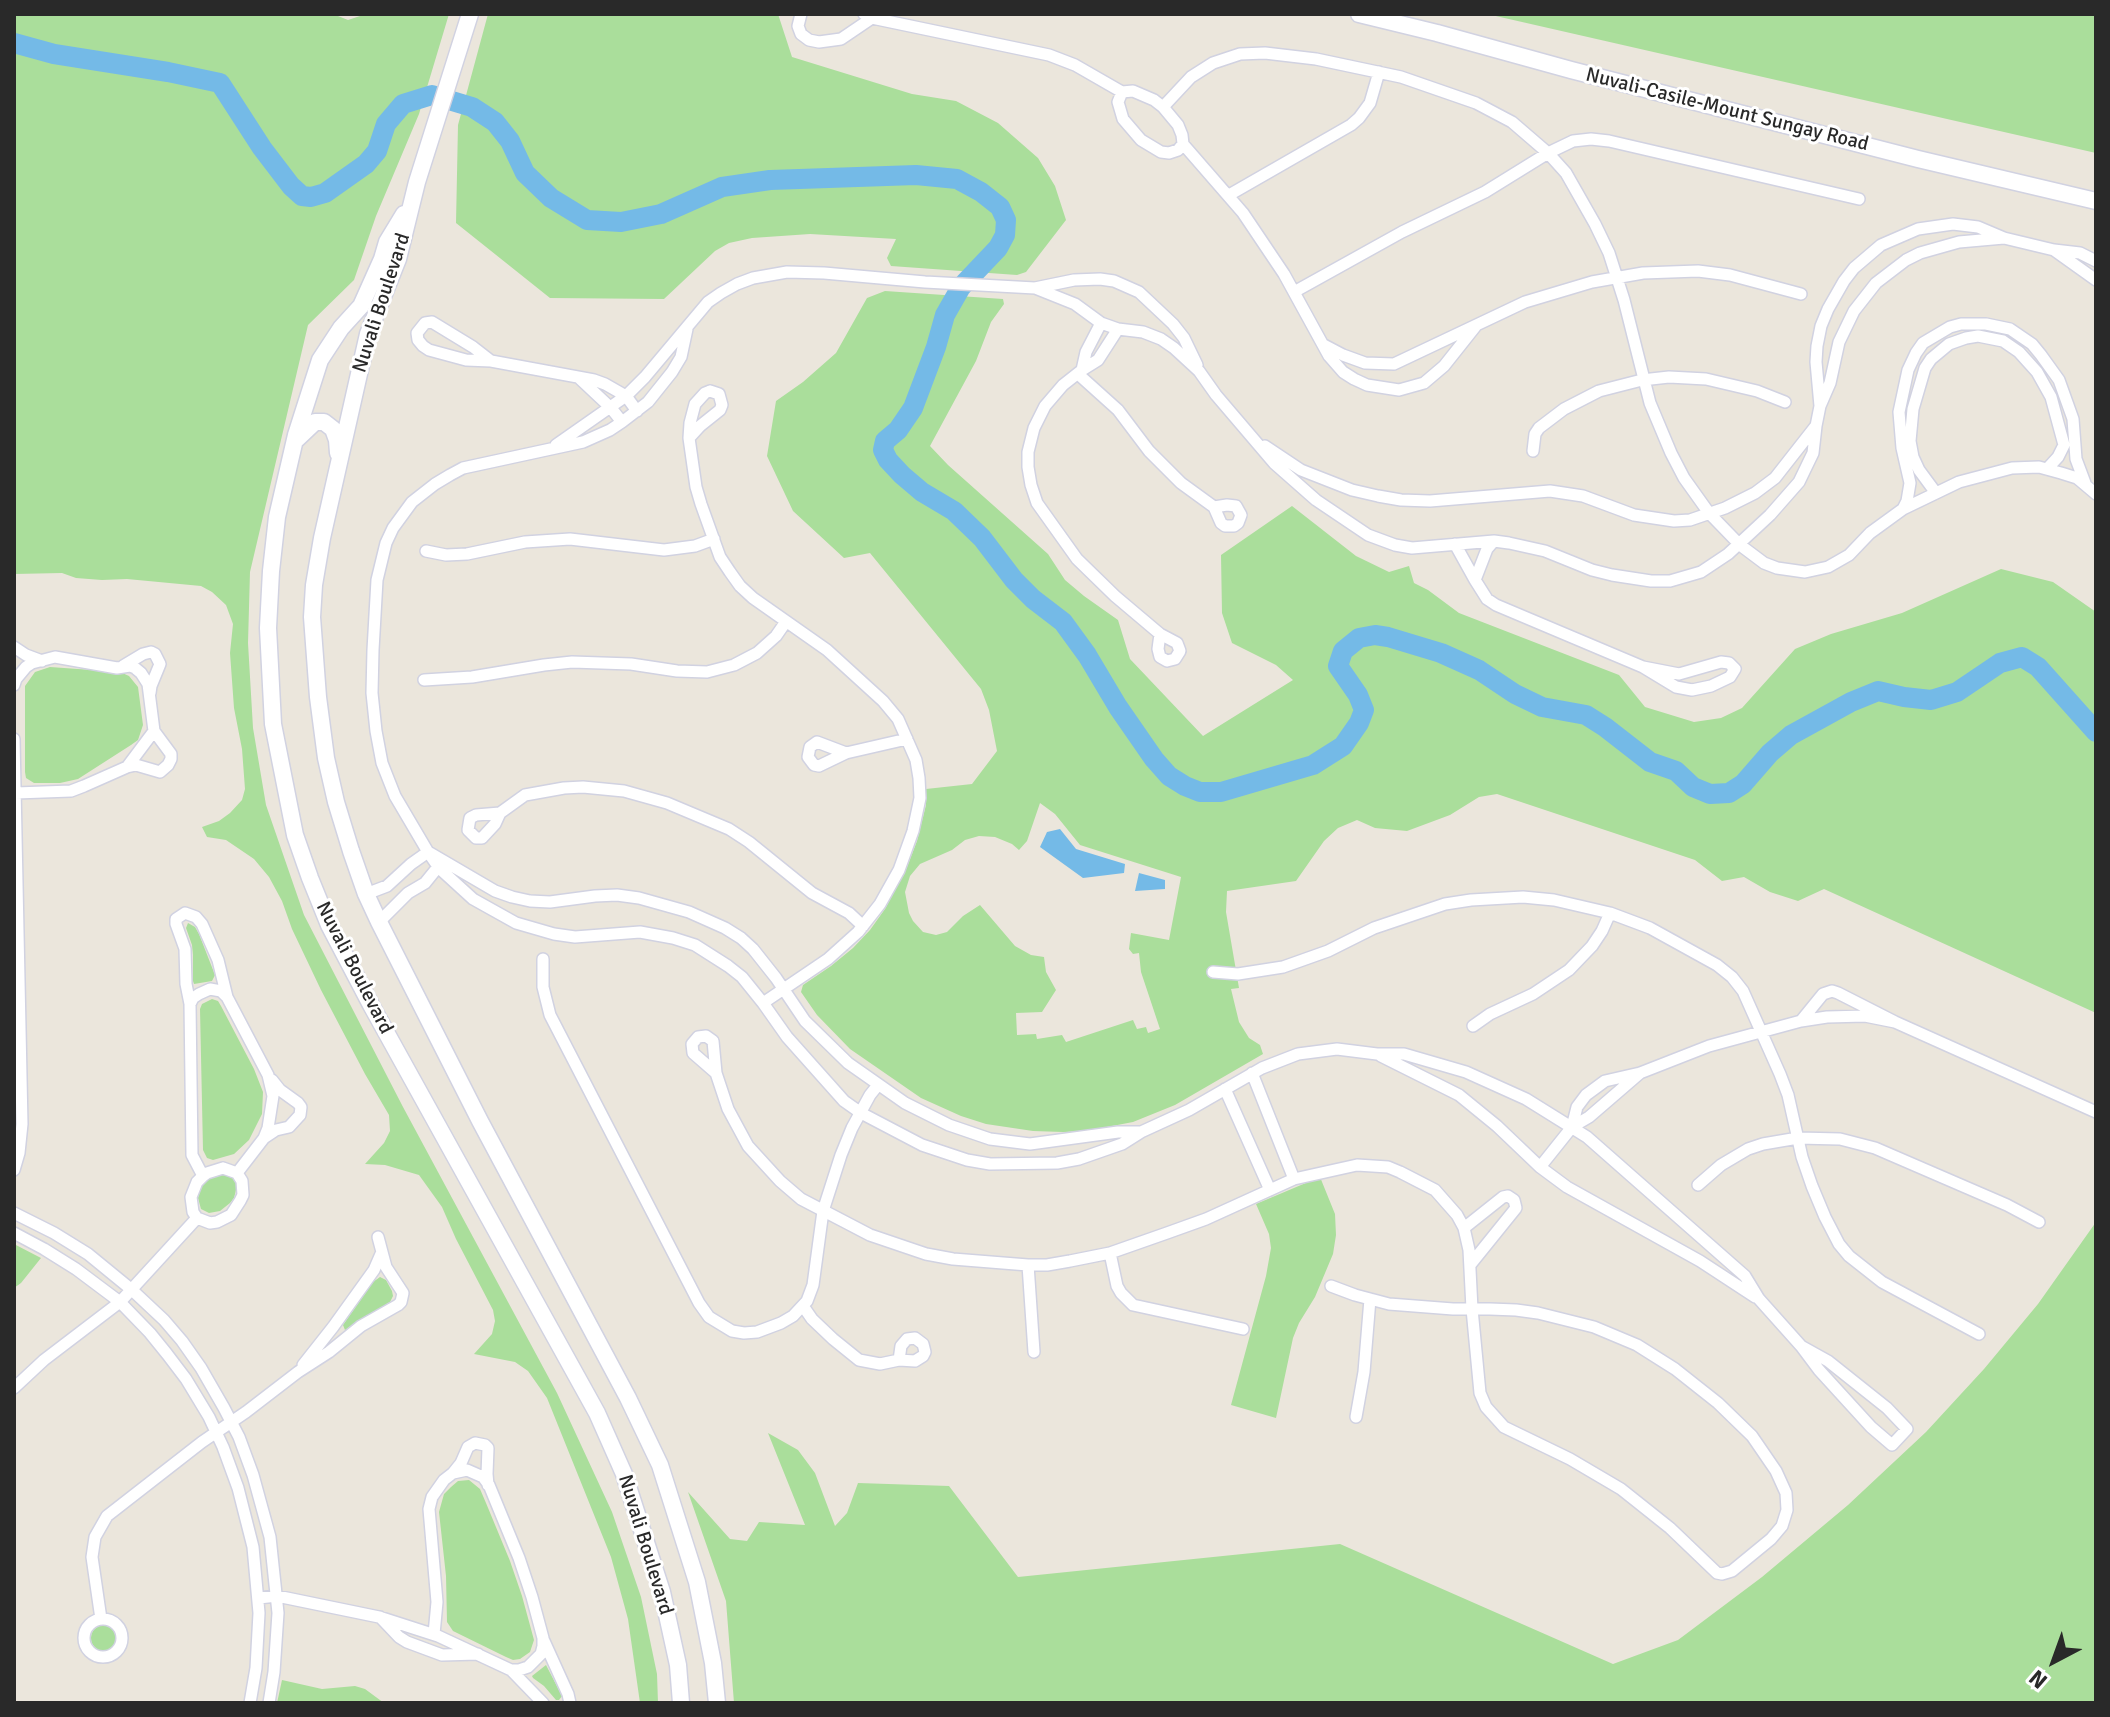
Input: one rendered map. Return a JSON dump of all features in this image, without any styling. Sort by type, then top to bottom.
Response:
[{"type":"main road","name":"Nuvali Boulevard","points":[[470,14],[410,205],[398,259],[368,334],[322,538],[312,617],[326,758],[336,802],[366,894],[379,922],[660,1465],[697,1582],[713,1663],[717,1703]]},
{"type":"main road","name":"Nuvali-Casile-Mount Sungay Road","points":[[1359,14],[1918,159],[2096,201]]},
{"type":"main road","name":"Nuvali Boulevard","points":[[410,205],[387,242],[361,306],[341,328],[320,360],[295,441],[277,517],[268,628],[273,724],[295,835],[329,925],[597,1413],[624,1474],[662,1592],[678,1665],[681,1703]]},
{"type":"main road","points":[[295,441],[315,422],[324,422],[333,429],[337,440],[338,462]]},
{"type":"street","points":[[801,14],[798,26],[801,34],[809,40],[841,39],[868,16],[1049,55],[1075,65],[1122,92],[1138,92],[1163,107],[1181,130],[1183,144],[1229,195],[1264,243],[1335,364],[1367,385],[1399,390],[1424,383],[1478,323]]},
{"type":"street","points":[[1163,107],[1191,77],[1213,63],[1252,52],[1284,54],[1379,72],[1442,90],[1498,113],[1528,134],[1566,173],[1604,243],[1630,321],[1642,380],[1671,453],[1709,513],[1740,545],[1764,563],[1791,571],[1817,570],[1839,562],[1870,533],[1903,509],[1959,482],[2012,468],[2047,469],[2077,478],[2091,491]]},
{"type":"street","points":[[1229,195],[1351,125],[1370,103],[1379,72]]},
{"type":"street","points":[[1122,92],[1118,102],[1123,119],[1141,140],[1161,152],[1169,153],[1183,144]]},
{"type":"street","points":[[1294,292],[1402,232],[1485,192],[1573,141],[1609,141],[1859,199]]},
{"type":"street","points":[[1820,406],[1816,362],[1821,326],[1828,309],[1844,281],[1867,255],[1897,237],[1934,226],[1953,224],[1978,227],[2004,238],[2080,253],[2096,261]]},
{"type":"street","points":[[552,448],[626,396],[708,302],[737,284],[763,276],[801,272],[1035,288],[1086,279],[1114,281],[1139,292],[1173,324],[1216,395],[1274,463],[1316,500],[1368,535],[1412,548],[1494,541],[1545,551],[1612,575],[1670,581],[1701,572],[1740,545],[1799,482],[1813,453],[1820,406],[1830,383],[1839,342],[1854,311],[1876,283],[1920,253],[1959,242],[2004,238]]},
{"type":"street","points":[[2054,250],[2096,280]]},
{"type":"street","points":[[1324,345],[1365,363],[1394,364],[1478,323],[1548,295],[1617,277],[1672,271],[1698,271],[1751,280],[1801,294]]},
{"type":"street","points":[[1075,304],[1073,291],[1078,283],[1086,279]]},
{"type":"street","points":[[1035,288],[1075,304],[1101,323],[1161,339],[1199,371]]},
{"type":"street","points":[[1143,332],[1156,327],[1160,311]]},
{"type":"street","points":[[491,361],[438,324],[425,323],[417,333],[418,340],[429,350],[466,360],[491,361],[605,384],[626,396],[637,411]]},
{"type":"street","points":[[1080,372],[1101,323]]},
{"type":"street","points":[[1903,509],[1910,483],[1902,448],[1899,412],[1908,370],[1923,343],[1950,327],[1973,323],[1997,325],[2020,335],[2032,344],[2059,380],[2073,419],[2076,459],[2091,491]]},
{"type":"street","points":[[1993,338],[1997,325]]},
{"type":"street","points":[[687,329],[681,357],[672,372],[659,389],[622,422],[583,442],[463,468],[412,502],[386,543],[378,571],[374,608],[372,693],[382,763],[395,796],[428,852],[473,899],[533,929],[575,937],[640,932],[695,945],[742,977],[787,1037],[844,1101],[922,1145],[955,1157],[990,1164],[1036,1165],[1079,1159],[1122,1144],[1280,1060],[1318,1051],[1404,1054],[1466,1072],[1526,1099],[1572,1127],[1634,1177],[1745,1276],[1759,1299],[1871,1427],[1892,1445],[1907,1429],[1887,1408],[1828,1361],[1801,1346]]},
{"type":"street","points":[[1118,329],[1098,360],[1057,392],[1039,417],[1028,452],[1028,467],[1037,503],[1077,559],[1160,634]]},
{"type":"street","points":[[1936,493],[1913,457],[1910,441],[1913,409],[1925,368],[1931,359],[1949,344],[1966,338],[1993,338],[2011,345],[2037,372],[2051,397],[2064,445],[2047,469]]},
{"type":"street","points":[[1080,372],[1118,410],[1149,451],[1181,483],[1214,507]]},
{"type":"street","points":[[577,377],[622,422]]},
{"type":"street","points":[[1533,451],[1539,428],[1564,409],[1599,391],[1642,380],[1669,377],[1706,379],[1744,387],[1785,402]]},
{"type":"street","points":[[1252,437],[1301,470],[1352,490],[1401,500],[1456,500],[1550,491],[1583,496],[1654,520],[1690,520],[1740,501],[1765,486],[1816,426]]},
{"type":"street","points":[[689,438],[696,487],[720,557],[740,586],[785,623],[827,650],[871,688],[898,719],[916,760],[919,778],[917,815],[899,870],[880,904],[863,926],[828,959],[763,1003]]},
{"type":"street","points":[[426,551],[457,555],[525,542],[570,539],[664,550],[695,546],[714,539]]},
{"type":"street","points":[[1475,580],[1487,549],[1494,541]]},
{"type":"street","points":[[1455,544],[1466,568],[1487,599],[1496,605],[1643,667],[1676,687],[1701,689],[1730,677],[1735,669],[1729,663],[1721,662],[1679,674],[1643,667]]},
{"type":"street","points":[[424,680],[472,677],[572,662],[707,672],[734,665],[757,653],[785,623]]},
{"type":"street","points":[[14,647],[43,661]]},
{"type":"street","points":[[117,668],[143,654],[155,654],[160,664],[151,686],[150,698]]},
{"type":"street","points":[[14,685],[26,667],[55,657],[117,668],[130,666],[141,673],[148,684],[154,731],[171,754],[168,765],[160,772],[136,765],[71,791],[16,793]]},
{"type":"street","points":[[127,767],[154,731]]},
{"type":"street","points":[[14,739],[22,1124],[14,1170]]},
{"type":"street","points":[[846,753],[907,739]]},
{"type":"street","points":[[500,813],[525,795],[564,788],[624,791],[667,803],[729,829],[812,893],[849,913],[863,926]]},
{"type":"street","points":[[366,894],[387,886],[428,852]]},
{"type":"street","points":[[379,922],[408,893],[425,883],[441,864]]},
{"type":"street","points":[[441,864],[495,891],[530,901],[617,895],[689,912],[741,938],[764,961],[805,1021],[848,1063],[905,1103],[949,1125],[1009,1142],[1051,1142],[1118,1132],[1141,1132]]},
{"type":"street","points":[[1213,972],[1238,974],[1283,967],[1328,951],[1374,928],[1445,904],[1471,900],[1523,897],[1554,900],[1610,913],[1650,928],[1717,965],[1743,991],[1788,1095],[1802,1157],[1825,1217],[1831,1232],[1849,1256],[1882,1282],[1979,1334]]},
{"type":"street","points":[[203,1176],[192,1155],[190,1004],[185,949],[176,924],[176,919],[185,913],[196,917],[202,924],[218,960],[227,997],[268,1075],[280,1090],[298,1103],[300,1110],[296,1122],[264,1138]]},
{"type":"street","points":[[1473,1026],[1490,1014],[1533,994],[1569,970],[1592,946],[1610,913]]},
{"type":"street","points":[[543,959],[543,987],[550,1015],[699,1303],[709,1317],[732,1331],[757,1332],[781,1323],[803,1306],[813,1285],[823,1211],[841,1155],[878,1085]]},
{"type":"street","points":[[190,1004],[204,990],[221,991],[227,997]]},
{"type":"street","points":[[1801,1021],[1823,994],[1832,991],[2096,1112]]},
{"type":"street","points":[[1540,1167],[1572,1127],[1577,1107],[1605,1081],[1640,1073],[1709,1046],[1801,1021],[1848,1015],[1895,1022]]},
{"type":"street","points":[[1377,1054],[1459,1095],[1567,1187],[1700,1261],[1759,1299]]},
{"type":"street","points":[[716,1073],[728,1109],[748,1146],[801,1199],[870,1235],[926,1254],[953,1259],[1047,1265],[1110,1253],[1206,1219],[1294,1179],[1357,1165],[1388,1167],[1435,1190],[1464,1228],[1470,1265],[1472,1309],[1480,1393],[1486,1407],[1504,1427],[1570,1459],[1621,1489],[1670,1528],[1717,1573],[1732,1571],[1777,1533],[1787,1510],[1786,1493],[1766,1453],[1737,1421],[1675,1369],[1637,1345],[1567,1319],[1516,1310],[1472,1309],[1420,1307],[1389,1304],[1331,1286]]},
{"type":"street","points":[[1252,1073],[1294,1179]]},
{"type":"street","points":[[237,1173],[268,1128],[273,1096],[268,1075]]},
{"type":"street","points":[[1225,1089],[1270,1190]]},
{"type":"street","points":[[1698,1185],[1721,1165],[1748,1149],[1798,1138],[1840,1139],[1875,1148],[2039,1222]]},
{"type":"street","points":[[223,1168],[237,1173],[242,1181],[243,1195],[231,1215],[210,1223],[197,1218],[191,1197],[197,1182],[203,1176],[223,1168]]},
{"type":"street","points":[[1464,1228],[1503,1197],[1510,1197],[1516,1203],[1516,1208],[1470,1265]]},
{"type":"street","points":[[14,1213],[88,1254],[164,1320],[201,1368],[231,1422],[262,1502],[270,1537],[277,1596],[277,1641],[269,1703]]},
{"type":"street","points":[[14,1388],[44,1360],[120,1302],[197,1218]]},
{"type":"street","points":[[14,1233],[76,1269],[120,1302],[177,1367],[216,1432],[238,1488],[253,1547],[259,1598],[256,1668],[250,1703]]},
{"type":"street","points":[[101,1619],[92,1557],[95,1537],[102,1523],[122,1503],[216,1432],[368,1322],[398,1305],[403,1293],[386,1267],[378,1237]]},
{"type":"street","points":[[1110,1253],[1117,1286],[1133,1305],[1243,1329]]},
{"type":"street","points":[[298,1372],[374,1270],[381,1254]]},
{"type":"street","points":[[1028,1265],[1034,1352]]},
{"type":"street","points":[[1356,1417],[1364,1372],[1370,1299]]},
{"type":"street","points":[[803,1306],[823,1329],[859,1360],[880,1364],[899,1360]]},
{"type":"street","points":[[333,1327],[346,1338]]},
{"type":"street","points":[[434,1634],[437,1602],[429,1509],[432,1497],[461,1463],[468,1447],[475,1443],[485,1445],[488,1448],[489,1485],[519,1558],[543,1638],[570,1703]]},
{"type":"street","points":[[453,1473],[460,1470],[475,1472],[489,1485]]},
{"type":"street","points":[[259,1598],[277,1596],[379,1617],[434,1634],[511,1670],[543,1703]]},
{"type":"street","points":[[379,1617],[399,1637],[419,1647],[442,1655],[479,1654]]},
{"type":"street","points":[[511,1670],[528,1667],[535,1661],[541,1654],[543,1638]]},
{"type":"green space","points":[[14,14],[333,14],[348,20],[366,14],[449,14],[419,114],[376,216],[354,280],[308,325],[250,572],[248,643],[253,728],[266,805],[304,915],[557,1393],[612,1512],[641,1597],[657,1674],[658,1703],[640,1703],[628,1619],[611,1557],[547,1398],[528,1371],[515,1362],[474,1354],[492,1334],[495,1321],[493,1310],[442,1207],[419,1175],[385,1165],[365,1164],[384,1143],[390,1131],[389,1115],[321,990],[269,877],[254,859],[226,840],[207,837],[202,827],[230,813],[242,800],[245,789],[230,653],[233,624],[226,605],[201,586],[76,578],[62,573],[14,574]]},
{"type":"green space","points":[[488,14],[778,14],[792,57],[912,94],[956,101],[998,123],[1038,158],[1055,186],[1066,220],[1026,272],[1017,275],[891,266],[887,258],[896,239],[810,234],[752,238],[729,243],[715,251],[664,299],[550,298],[456,223],[458,125]]},
{"type":"green space","points":[[1487,14],[2096,14],[2096,153]]},
{"type":"green space","points":[[885,291],[1003,299],[1004,304],[991,322],[976,361],[930,446],[1048,554],[1065,580],[1118,620],[1130,659],[1203,736],[1293,680],[1276,665],[1232,643],[1222,613],[1221,555],[1292,506],[1356,556],[1389,572],[1409,566],[1414,583],[1459,613],[1619,675],[1645,707],[1694,722],[1721,718],[1742,708],[1795,649],[1831,634],[1902,613],[2001,569],[2053,582],[2096,612],[2096,1013],[1824,889],[1798,901],[1770,892],[1744,877],[1722,881],[1695,860],[1497,794],[1479,797],[1450,815],[1407,831],[1375,828],[1357,820],[1338,828],[1324,841],[1296,881],[1227,891],[1226,912],[1239,988],[1231,989],[1239,1022],[1249,1038],[1260,1045],[1263,1054],[1175,1105],[1133,1122],[1063,1132],[986,1124],[921,1098],[850,1049],[817,1015],[801,992],[803,985],[853,948],[885,909],[917,841],[926,805],[926,789],[972,784],[997,751],[989,710],[981,689],[870,553],[844,558],[793,511],[767,456],[776,401],[836,353],[867,298]],"holes":[[[1040,803],[1055,814],[1080,845],[1181,877],[1169,940],[1131,933],[1129,949],[1133,954],[1139,953],[1141,972],[1160,1029],[1148,1033],[1146,1027],[1137,1029],[1133,1020],[1066,1042],[1062,1035],[1037,1039],[1036,1034],[1017,1035],[1016,1013],[1042,1012],[1056,990],[1046,972],[1044,957],[1031,955],[1015,946],[980,905],[947,932],[936,935],[923,932],[909,913],[905,892],[910,876],[920,864],[979,836],[995,837],[1019,850],[1027,841]]]},
{"type":"green space","points":[[50,667],[120,672],[129,676],[138,687],[143,725],[138,740],[78,779],[34,783],[26,778],[25,772],[25,686],[35,672]]},
{"type":"green space","points":[[188,923],[199,934],[215,975],[212,981],[194,984],[192,945],[186,928]]},
{"type":"green space","points":[[212,999],[221,1006],[263,1092],[262,1114],[249,1140],[234,1154],[213,1160],[207,1158],[203,1150],[200,1009],[202,1004]]},
{"type":"green space","points":[[213,1173],[232,1174],[237,1186],[230,1203],[220,1211],[209,1213],[201,1209],[198,1198],[202,1184]]},
{"type":"green space","points":[[1320,1177],[1335,1214],[1333,1254],[1293,1338],[1276,1418],[1231,1405],[1271,1248],[1269,1234],[1256,1204]]},
{"type":"green space","points":[[2096,1222],[2096,1703],[734,1703],[726,1601],[688,1492],[730,1539],[747,1541],[759,1522],[805,1525],[768,1433],[798,1450],[815,1473],[835,1526],[847,1513],[858,1483],[949,1486],[1018,1577],[1340,1544],[1613,1664],[1678,1640],[1762,1577],[1848,1505],[1926,1432],[1984,1369],[2038,1304]]},
{"type":"green space","points":[[14,1244],[41,1258],[14,1288]]},
{"type":"green space","points":[[380,1277],[386,1280],[392,1291],[390,1302],[345,1330],[343,1325],[373,1282]]},
{"type":"green space","points":[[469,1480],[480,1489],[522,1596],[534,1640],[530,1652],[520,1659],[513,1660],[453,1631],[447,1622],[439,1512],[444,1494],[458,1481]]},
{"type":"green space","points":[[104,1625],[113,1629],[117,1638],[113,1647],[104,1651],[95,1647],[91,1638],[95,1629]]},
{"type":"green space","points":[[546,1665],[562,1696],[559,1700],[532,1676]]},
{"type":"green space","points":[[282,1680],[322,1689],[355,1686],[365,1689],[384,1703],[277,1703]]},
{"type":"water","points":[[1060,829],[1076,849],[1125,864],[1124,873],[1083,878],[1040,847],[1047,832]]},
{"type":"water","points":[[1139,873],[1165,880],[1165,889],[1135,891]]},
{"type":"waterway","points":[[14,43],[54,54],[220,83],[262,148],[302,196],[325,193],[366,164],[377,151],[386,124],[403,104],[432,95],[472,107],[495,122],[510,141],[525,173],[551,198],[587,220],[621,222],[661,214],[722,187],[770,180],[916,175],[957,179],[981,192],[1000,207],[1006,220],[1005,235],[998,248],[961,287],[945,315],[913,408],[898,430],[885,441],[883,450],[902,475],[922,492],[954,511],[982,538],[1014,580],[1063,622],[1154,759],[1169,776],[1200,792],[1221,792],[1313,765],[1343,746],[1364,710],[1358,695],[1338,666],[1343,651],[1359,638],[1375,635],[1441,653],[1479,670],[1515,694],[1542,707],[1586,715],[1650,762],[1676,771],[1693,787],[1710,794],[1729,793],[1743,784],[1770,753],[1791,735],[1851,702],[1878,691],[1931,700],[1957,692],[2000,663],[2022,657],[2038,667],[2096,732]]}]
